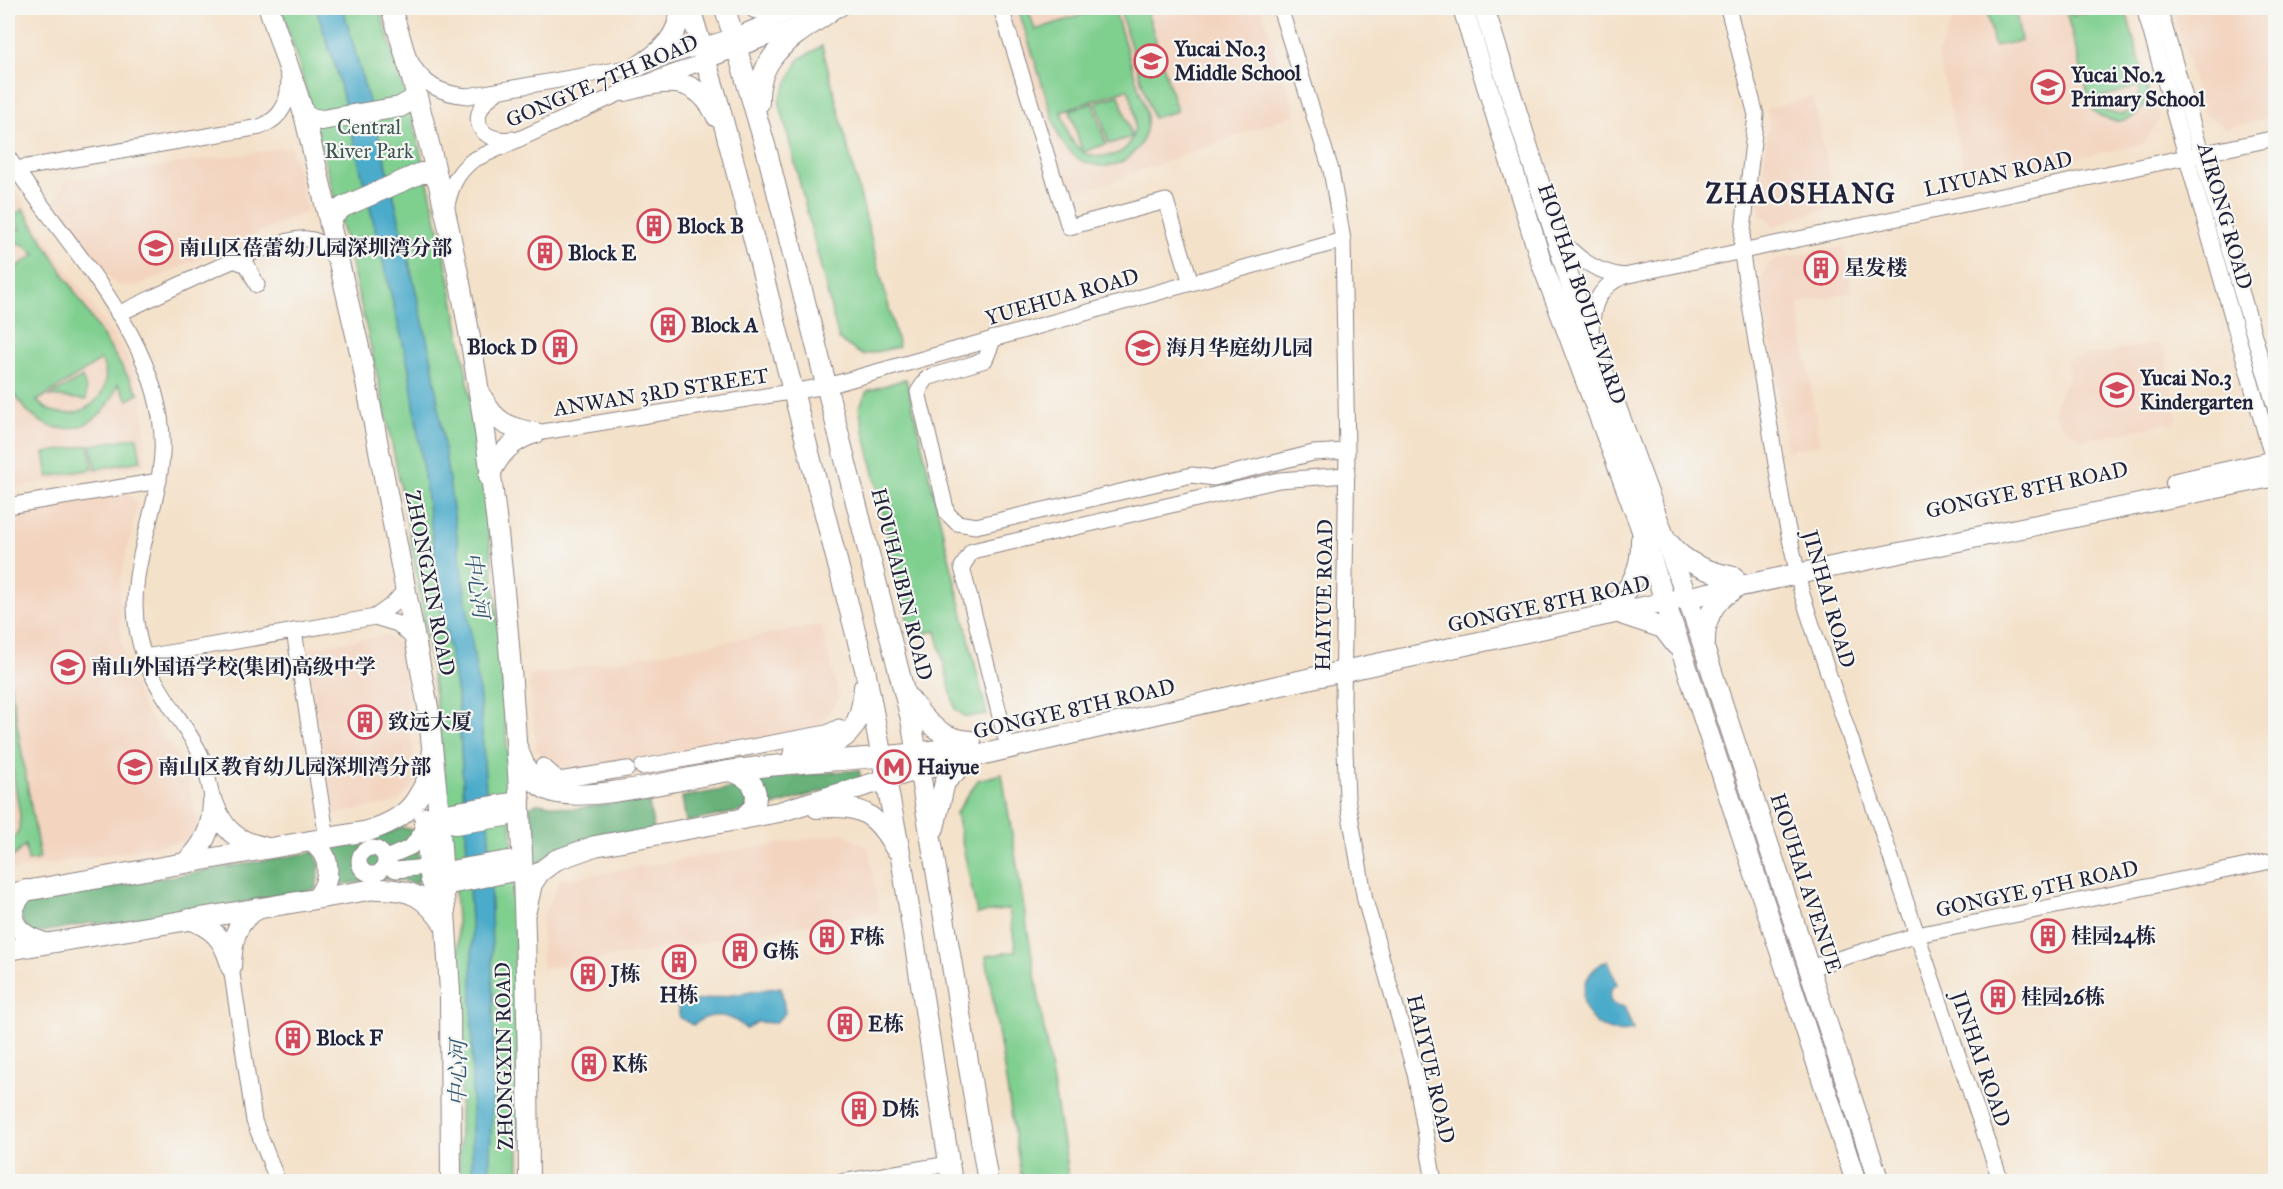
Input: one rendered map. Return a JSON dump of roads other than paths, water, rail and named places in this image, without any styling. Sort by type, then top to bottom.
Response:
[{"type":"main road","name":"ZHONGXIN ROAD","points":[[269,8],[304,114],[362,356],[417,642],[434,765],[445,818],[450,992],[451,1182]]},
{"type":"main road","name":"ZHONGXIN ROAD","points":[[392,8],[416,93],[429,175],[446,213],[479,392],[489,476],[518,747],[512,806],[514,868],[526,910],[529,1182]]},
{"type":"main road","points":[[639,66],[665,47],[677,26],[680,8]]},
{"type":"main road","points":[[690,8],[728,138],[866,669],[902,863],[951,1173]]},
{"type":"main road","name":"HOUHAIBIN ROAD","points":[[725,8],[760,127],[904,690],[932,838],[988,1182]]},
{"type":"main road","points":[[755,8],[772,10],[786,8]]},
{"type":"main road","name":"HOUHAI BOULEVARD","points":[[1463,8],[1555,301],[1640,525],[1665,599]]},
{"type":"main road","name":"HOUHAI BOULEVARD","points":[[1484,8],[1554,230],[1591,338],[1686,594]]},
{"type":"main road","points":[[760,127],[759,85],[768,61],[784,43],[834,10]]},
{"type":"main road","points":[[625,91],[665,81],[681,82],[694,88],[715,112],[728,138]]},
{"type":"main road","points":[[304,114],[309,118],[322,120],[400,107],[412,100],[416,93]]},
{"type":"main road","points":[[330,225],[334,215],[343,207],[429,175]]},
{"type":"main road","points":[[479,392],[490,413],[498,421],[518,430],[536,433]]},
{"type":"main road","points":[[489,476],[495,463],[508,446],[536,433]]},
{"type":"main road","name":"GONGYE 8TH ROAD","points":[[978,749],[1005,736],[1615,610],[1796,568],[2275,467]]},
{"type":"main road","points":[[1640,525],[1640,566],[1631,586],[1615,610],[1662,628],[1673,640],[1684,660]]},
{"type":"main road","points":[[1665,537],[1687,561],[1736,582],[1715,606],[1705,631],[1706,652]]},
{"type":"main road","name":"HOUHAI AVENUE","points":[[1686,594],[1879,1182]]},
{"type":"main road","points":[[1665,599],[1856,1182]]},
{"type":"main road","name":"GONGYE 8TH ROAD","points":[[518,747],[531,778],[552,792],[568,794],[605,792],[730,771],[884,758],[918,761],[1343,665]]},
{"type":"main road","points":[[730,771],[830,746],[849,735],[861,711],[866,669]]},
{"type":"main road","points":[[904,690],[919,712],[938,732],[978,749],[945,782],[932,838]]},
{"type":"main road","name":"GONGYE 8TH ROAD","points":[[526,910],[532,884],[540,872],[572,852],[779,812],[887,778],[918,761]]},
{"type":"main road","points":[[46,943],[31,939],[17,929],[14,920],[17,892],[368,831],[404,816],[424,788],[434,765]]},
{"type":"main road","points":[[730,771],[747,778],[756,791],[754,807],[742,819]]},
{"type":"main road","points":[[213,802],[219,818],[230,832],[245,843],[270,848]]},
{"type":"main road","points":[[185,863],[200,849],[206,838],[212,818],[213,802]]},
{"type":"main road","points":[[445,818],[512,806]]},
{"type":"main road","points":[[779,812],[835,806],[856,808],[867,813],[883,828],[902,863]]},
{"type":"main road","points":[[317,898],[327,882],[327,862],[319,840]]},
{"type":"main road","points":[[448,879],[514,868]]},
{"type":"main road","points":[[8,950],[375,889],[404,891],[426,900],[447,928]]},
{"type":"main road","points":[[231,968],[233,940],[239,926],[250,913],[261,908]]},
{"type":"main road","points":[[189,919],[214,931],[225,947],[231,968]]},
{"type":"street","name":"GONGYE 7TH ROAD","points":[[736,42],[803,8]]},
{"type":"street","points":[[1001,8],[1069,227],[1166,201],[1191,283]]},
{"type":"street","name":"HAIYUE ROAD","points":[[1280,8],[1331,170],[1342,240],[1347,451],[1343,665],[1347,798],[1365,900],[1415,1073],[1434,1182]]},
{"type":"street","name":"JINHAI ROAD","points":[[1728,8],[1756,115],[1742,249],[1781,496],[1796,568],[2001,1182]]},
{"type":"street","name":"AIRONG ROAD","points":[[2144,8],[2276,411]]},
{"type":"street","name":"AIRONG ROAD","points":[[2159,8],[2193,155],[2275,467]]},
{"type":"street","name":"GONGYE 7TH ROAD","points":[[446,213],[449,190],[463,168],[518,139],[704,53],[834,10]]},
{"type":"street","points":[[405,50],[423,80],[444,92],[468,96],[704,53]]},
{"type":"street","points":[[213,802],[200,753],[162,696],[144,657],[138,634],[135,592],[141,551],[159,481],[162,434],[156,399],[144,364],[118,314],[12,163],[260,127],[282,113],[289,94],[289,70]]},
{"type":"street","points":[[499,92],[483,101],[479,110],[482,131],[490,138],[500,141],[518,139]]},
{"type":"street","name":"LIYUAN ROAD","points":[[1591,338],[1593,307],[1598,296],[1610,282],[1624,276],[1742,249],[2276,138]]},
{"type":"street","name":"LIYUAN ROAD","points":[[1554,230],[1587,264],[1605,273],[1624,276]]},
{"type":"street","points":[[118,314],[236,261],[291,240],[306,238],[320,242],[339,265]]},
{"type":"street","name":"YUEHUA ROAD","points":[[793,393],[827,386],[1342,240]]},
{"type":"street","points":[[236,261],[247,265],[257,285]]},
{"type":"street","points":[[994,338],[986,360],[927,378],[918,392],[947,513],[961,525],[976,526],[1192,475],[1214,478],[1313,453],[1347,451]]},
{"type":"street","name":"ANWAN 3RD STREET","points":[[536,433],[793,393]]},
{"type":"street","points":[[1005,736],[962,567],[972,551],[1279,480],[1347,475]]},
{"type":"street","points":[[8,506],[159,481]]},
{"type":"street","points":[[144,657],[375,617],[392,605],[407,588]]},
{"type":"street","points":[[375,617],[398,624],[417,642]]},
{"type":"street","points":[[294,631],[319,840]]},
{"type":"street","points":[[642,766],[827,733],[839,727]]},
{"type":"street","points":[[543,766],[560,780],[627,769]]},
{"type":"street","points":[[445,818],[422,818],[426,867],[432,890],[448,879]]},
{"type":"street","points":[[423,830],[411,847],[385,862],[396,870],[426,867]]},
{"type":"street","name":"GONGYE 9TH ROAD","points":[[1809,968],[1917,935],[2276,860]]},
{"type":"street","points":[[231,968],[254,1121],[278,1182]]},
{"type":"street","points":[[842,1182],[951,1173]]},
{"type":"water","points":[[316,8],[343,8],[387,167],[432,361],[480,698],[490,853],[494,1061],[489,1181],[472,1181],[472,938],[458,700],[443,614],[409,369],[337,72]]},
{"type":"water","points":[[1608,960],[1617,984],[1611,989],[1610,1001],[1616,1006],[1624,1006],[1633,1030],[1616,1031],[1602,1027],[1592,1019],[1585,1007],[1583,995],[1586,981],[1594,970]]},
{"type":"water","points":[[781,987],[785,1013],[775,1023],[757,1022],[746,1029],[727,1017],[706,1017],[693,1025],[680,1018],[677,1004]]},
{"type":"place","name":"Yucai No.3 Middle School","points":[[1151,61]]},
{"type":"place","name":"Yucai No.2 Primary School","points":[[2048,87]]},
{"type":"place","name":"Block B","points":[[654,226]]},
{"type":"place","name":"南山区蓓蕾幼儿园深圳湾分部","points":[[156,248]]},
{"type":"place","name":"Block E","points":[[545,253]]},
{"type":"place","name":"星发楼","points":[[1821,268]]},
{"type":"place","name":"Block A","points":[[668,325]]},
{"type":"place","name":"Block D","points":[[560,347]]},
{"type":"place","name":"海月华庭幼儿园","points":[[1143,348]]},
{"type":"place","name":"Yucai No.3 Kindergarten","points":[[2117,390]]},
{"type":"place","name":"南山外国语学校(集团)高级中学","points":[[68,667]]},
{"type":"place","name":"致远大厦","points":[[365,722]]},
{"type":"place","name":"南山区教育幼儿园深圳湾分部","points":[[135,767]]},
{"type":"place","name":"Haiyue","points":[[894,767]]},
{"type":"place","name":"桂园24栋","points":[[2048,936]]},
{"type":"place","name":"F栋","points":[[827,937]]},
{"type":"place","name":"G栋","points":[[740,951]]},
{"type":"place","name":"H栋","points":[[679,962]]},
{"type":"place","name":"J栋","points":[[588,974]]},
{"type":"place","name":"桂园26栋","points":[[1998,997]]},
{"type":"place","name":"E栋","points":[[845,1024]]},
{"type":"place","name":"Block F","points":[[293,1038]]},
{"type":"place","name":"K栋","points":[[589,1064]]},
{"type":"place","name":"D栋","points":[[859,1109]]},
{"type":"district","name":"ZHAOSHANG","points":[[1801,193]]},
{"type":"park label","name":"Central River Park","points":[[369,139]]},
{"type":"water label","name":"中心河","points":[[477,585]]},
{"type":"water label","name":"中心河","points":[[458,1073]]}]
